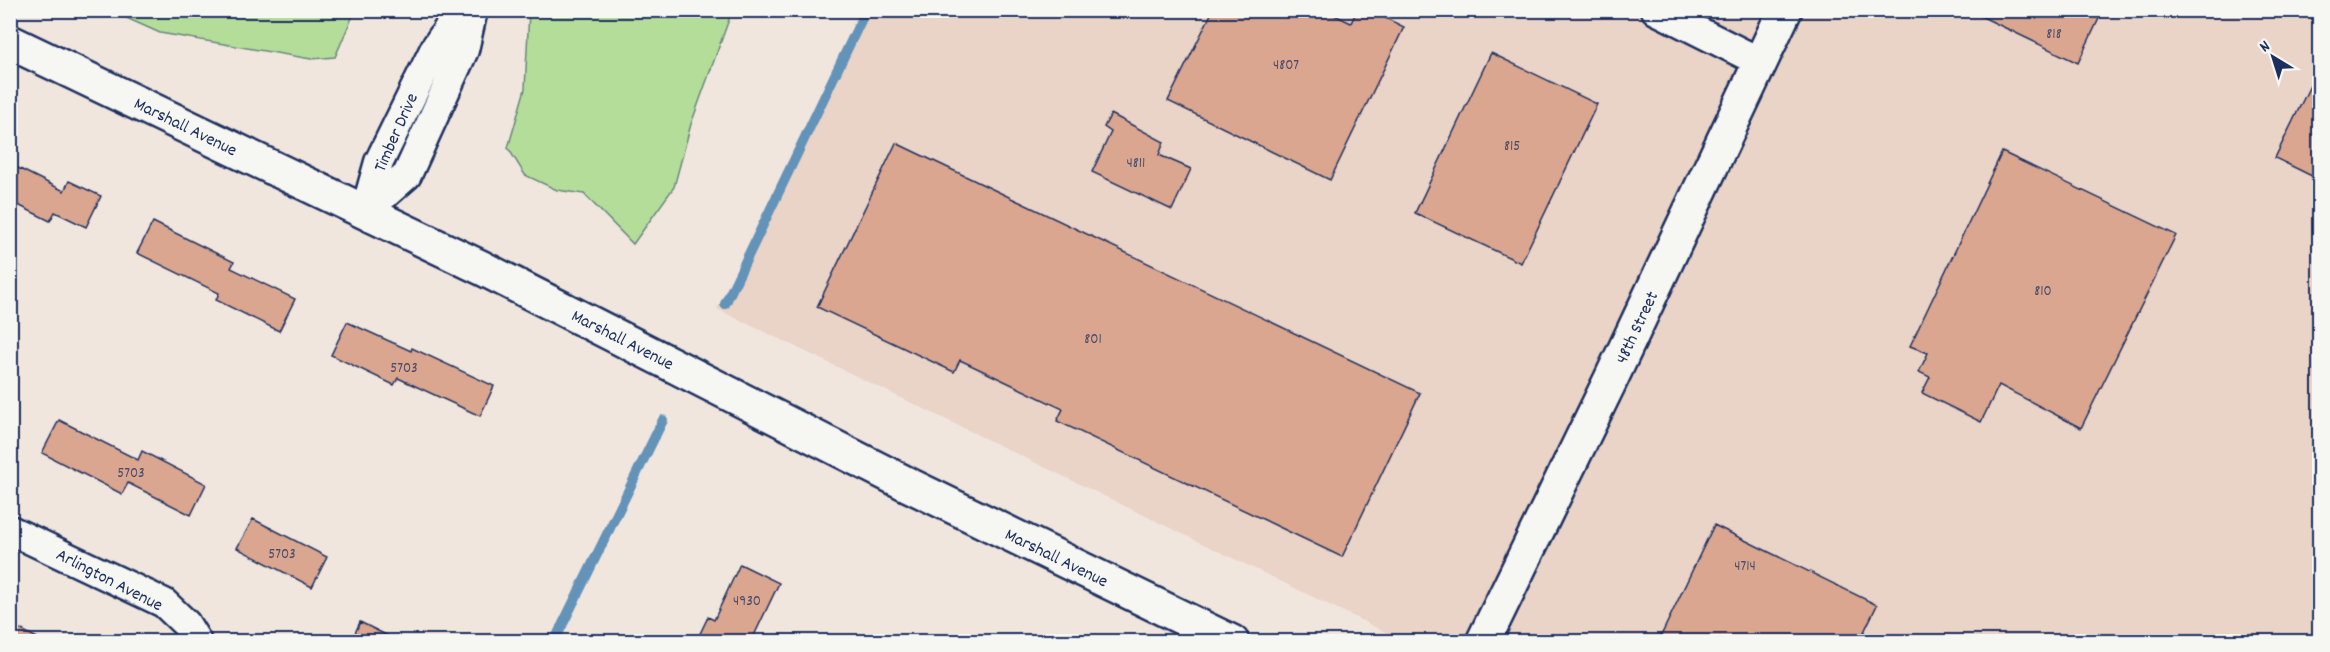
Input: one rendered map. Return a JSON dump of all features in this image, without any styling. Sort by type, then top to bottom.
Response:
[{"type":"street","name":"Timber Drive","points":[[365,212],[379,162],[435,48],[461,10]]},
{"type":"street","name":"Timber Drive","points":[[365,212],[407,175],[464,50],[473,10]]},
{"type":"street","points":[[1656,10],[1760,62]]},
{"type":"street","name":"48th Street","points":[[1483,642],[1610,381],[1785,10]]},
{"type":"street","name":"Marshall Avenue","points":[[10,42],[482,268],[909,485],[1232,642]]},
{"type":"street","name":"Arlington Avenue","points":[[10,530],[164,603],[186,624],[197,642]]},
{"type":"shaded area","points":[[862,11],[2319,11],[2319,641],[1404,641],[717,309]]},
{"type":"green space","points":[[111,11],[355,11],[335,57],[311,59],[160,33]]},
{"type":"green space","points":[[529,11],[732,11],[691,124],[674,187],[633,244],[584,194],[557,190],[525,175],[508,148],[525,89]]},
{"type":"building","points":[[1213,10],[1324,10],[1351,23],[1357,10],[1369,10],[1404,27],[1330,180],[1168,101]]},
{"type":"building","points":[[1968,10],[2103,10],[2078,63]]},
{"type":"building","points":[[1491,53],[1597,104],[1521,263],[1415,213]]},
{"type":"building","points":[[2320,65],[2320,180],[2275,158]]},
{"type":"building","points":[[1111,114],[1164,142],[1159,155],[1191,169],[1172,210],[1092,172],[1111,132],[1104,127]]},
{"type":"building","points":[[896,143],[1420,393],[1342,557],[1057,421],[1063,409],[960,360],[954,372],[817,307]]},
{"type":"building","points":[[2002,152],[2176,235],[2081,428],[1999,385],[1981,422],[1922,393],[1930,377],[1919,372],[1928,353],[1910,346]]},
{"type":"building","points":[[10,164],[64,191],[69,181],[101,196],[86,227],[55,212],[50,221],[10,201]]},
{"type":"building","points":[[153,222],[234,262],[231,268],[295,299],[279,331],[216,300],[219,293],[137,253]]},
{"type":"building","points":[[347,322],[411,351],[412,348],[494,386],[480,416],[398,378],[394,385],[331,355]]},
{"type":"building","points":[[59,420],[138,460],[142,451],[206,484],[191,515],[128,483],[122,494],[42,453]]},
{"type":"building","points":[[253,519],[327,557],[312,587],[237,548]]},
{"type":"building","points":[[1714,525],[1877,605],[1859,642],[1658,642]]},
{"type":"building","points":[[740,564],[779,583],[751,642],[696,642],[708,617],[714,620]]},
{"type":"building","points":[[360,622],[394,639],[393,642],[351,642]]},
{"type":"building","points":[[10,624],[45,642],[10,642]]},
{"type":"waterway","points":[[725,304],[866,10]]},
{"type":"waterway","points":[[554,642],[663,420]]}]
